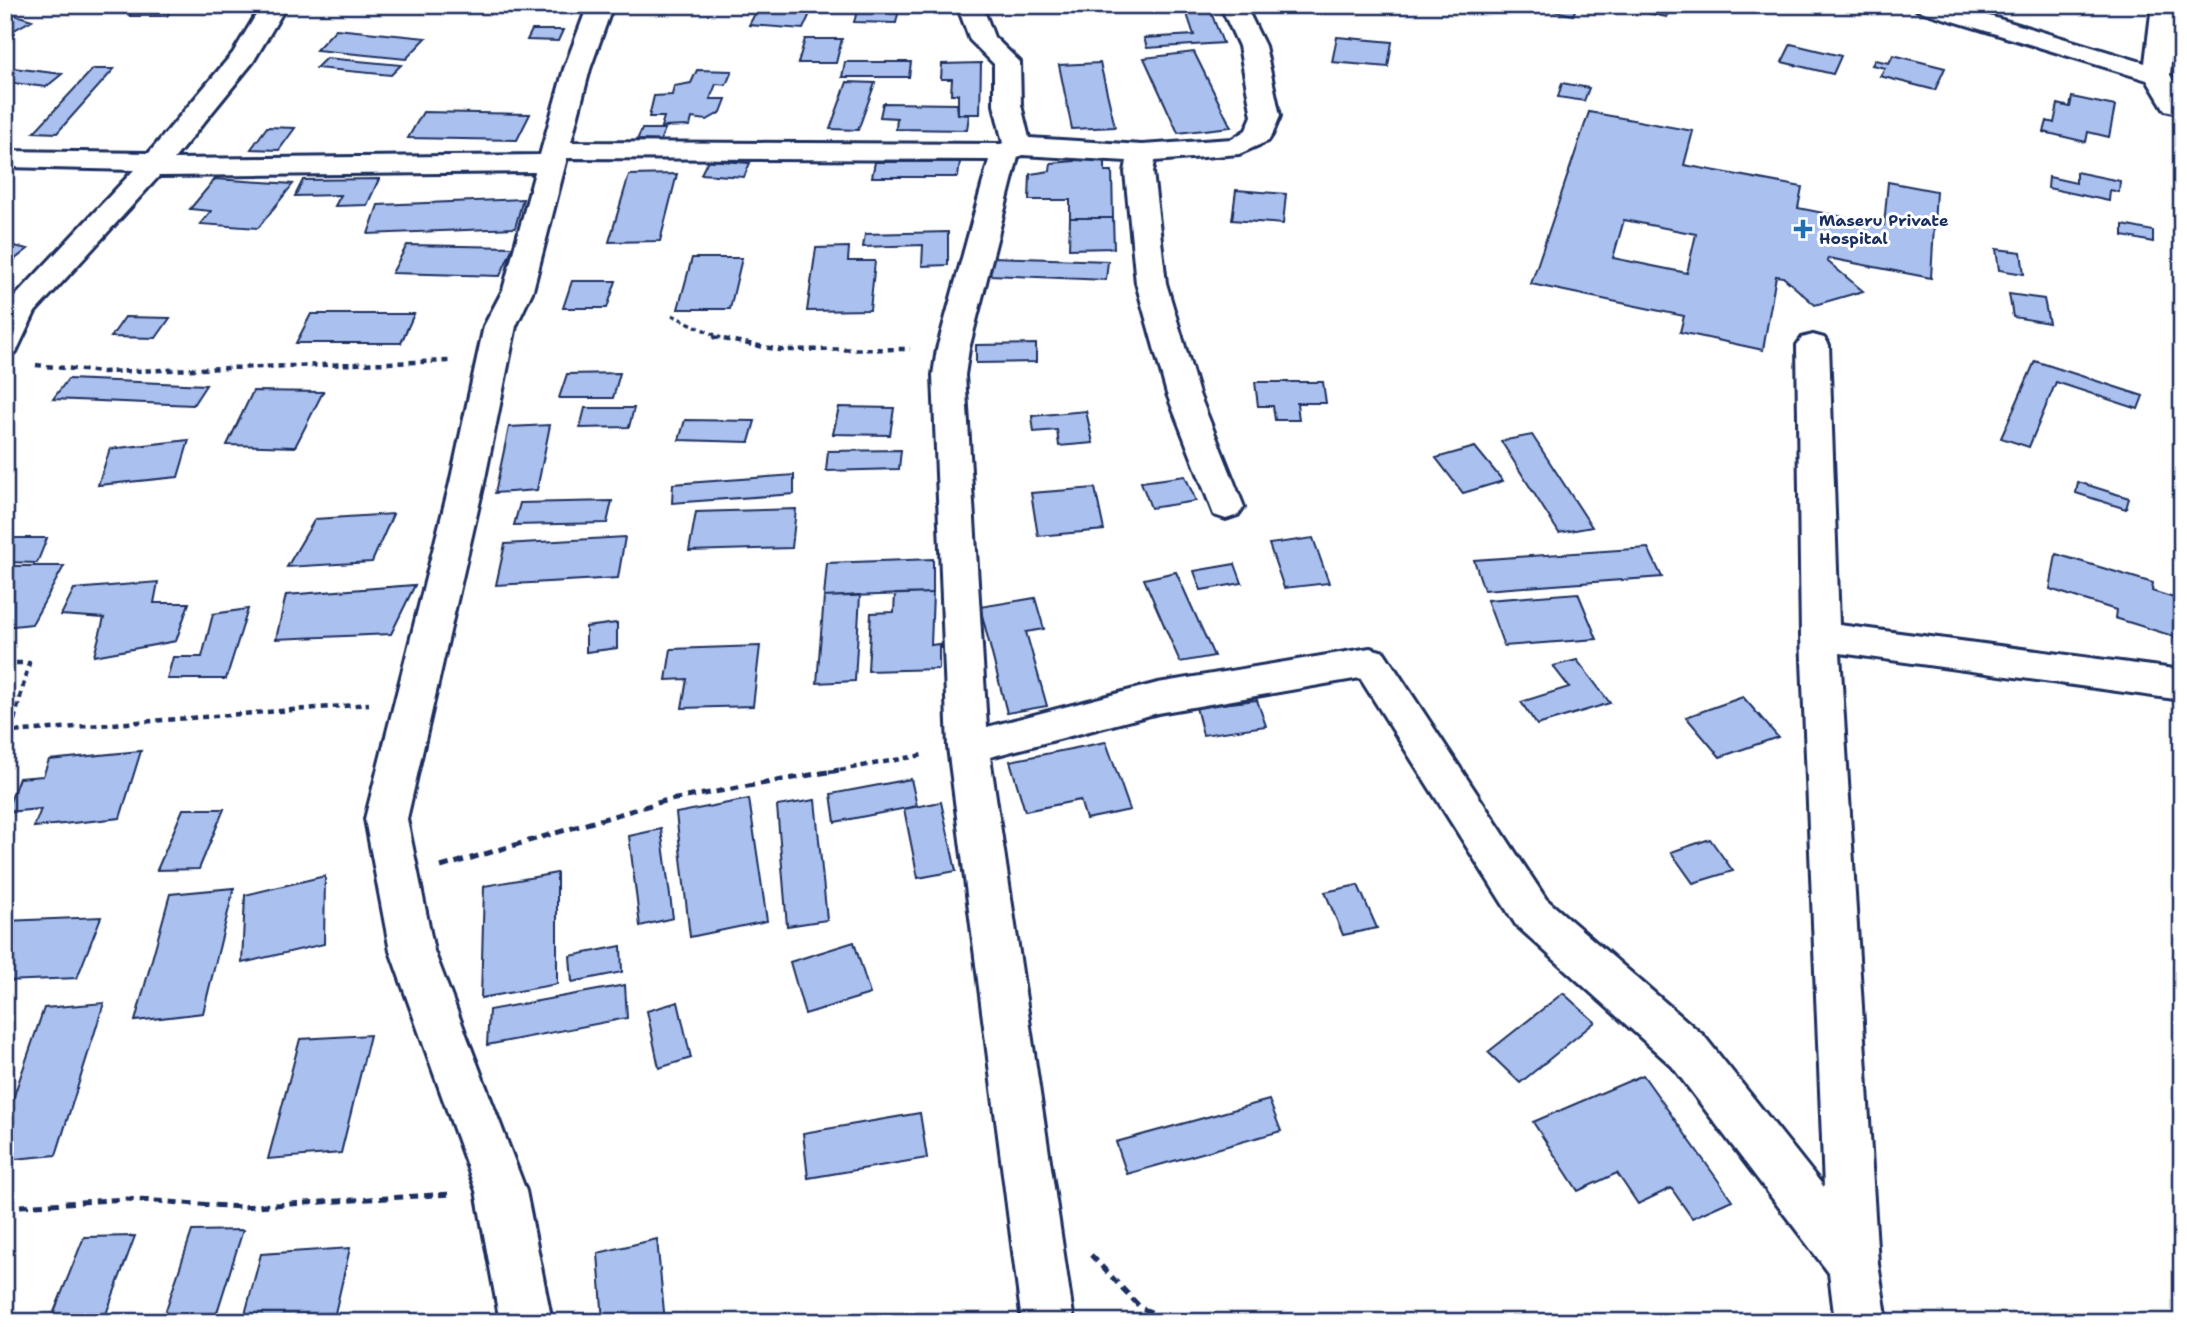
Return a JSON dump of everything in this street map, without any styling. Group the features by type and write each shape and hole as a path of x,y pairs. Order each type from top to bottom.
{"street":[{"path":"526,1322 501,1191 412,951 386,819 467,483 500,326 518,290 577,69 601,5"},
{"path":"969,5 983,40 1007,62 1005,89 1012,149 953,349 949,375 968,747 1048,1322"},
{"path":"5,159 154,165 1012,149 1142,153 1210,150 1239,146 1258,135 1266,116 1252,46 1232,5"},
{"path":"1926,5 2157,75"},
{"path":"2164,5 2157,75 2175,104 2182,106"},
{"path":"5,345 13,308 154,165 244,57 270,6"},
{"path":"1142,153 1139,172 1151,283 1183,394 1226,507"},
{"path":"1813,345 1821,636 1853,1264 1861,1322"},
{"path":"1821,636 2182,685"},
{"path":"968,747 1158,698 1370,663 1531,912 1688,1051 1853,1264"}],"path":[{"path":"672,315 714,337 780,350 953,349"},
{"path":"33,365 102,372 493,359"},
{"path":"5,663 29,663 11,732 415,701"},
{"path":"398,878 664,801 968,747"},
{"path":"5,1207 125,1199 241,1207 501,1191"},
{"path":"1085,1250 1141,1308 1177,1322"}],"building":[{"path":"579,5 576,10 529,7"},
{"path":"785,5 814,5 803,29 749,25 758,8 782,10"},
{"path":"859,5 900,5 896,23 854,22"},
{"path":"1184,5 1208,5 1223,43 1147,48 1144,38 1194,35"},
{"path":"1557,5 1577,6 1573,15 1554,11"},
{"path":"1624,5 1672,5 1667,17 1623,8"},
{"path":"135,7 173,8 167,16 129,16"},
{"path":"9,13 32,20 5,35 5,15"},
{"path":"336,29 426,38 406,59 316,50"},
{"path":"532,30 563,30 558,41 527,40"},
{"path":"1337,37 1392,42 1388,67 1332,62"},
{"path":"805,39 842,39 836,63 798,63"},
{"path":"1791,44 1841,56 1833,74 1782,62"},
{"path":"1194,52 1231,127 1178,133 1144,58"},
{"path":"1893,55 1945,68 1935,90 1880,76 1885,68 1872,65 1875,60 1889,63"},
{"path":"326,58 401,65 391,75 316,68"},
{"path":"845,62 911,62 909,77 842,77"},
{"path":"981,63 980,114 958,114 958,94 951,94 952,79 941,79 942,64"},
{"path":"1100,63 1115,127 1072,129 1059,65"},
{"path":"5,67 62,74 46,87 5,82"},
{"path":"93,69 114,69 57,133 34,132"},
{"path":"697,70 732,71 726,85 716,84 710,99 726,99 721,112 707,120 692,118 690,126 661,127 664,117 649,117 654,96 672,95 674,86 691,83"},
{"path":"847,82 875,83 858,130 830,129"},
{"path":"1562,83 1589,88 1584,101 1558,97"},
{"path":"2072,97 2115,106 2109,137 2088,132 2086,142 2044,132 2047,121 2054,123 2058,104 2070,107"},
{"path":"883,103 957,104 958,114 969,115 967,130 896,129 897,118 880,117"},
{"path":"423,112 530,114 517,140 408,138"},
{"name":"Maseru Private Hospital","path":"1589,112 1693,131 1684,165 1802,187 1798,208 1884,225 1888,182 1936,191 1931,278 1828,258 1827,261 1863,291 1815,305 1783,277 1776,276 1763,350 1680,332 1684,316 1531,284","holes":["1624,220 1696,234 1687,273 1613,258"]},
{"path":"267,127 295,128 279,150 251,149"},
{"path":"642,129 665,129 660,141 637,140"},
{"path":"1105,158 1105,171 1112,171 1113,218 1070,218 1070,200 1029,200 1030,174 1050,171 1051,163"},
{"path":"708,160 750,163 744,177 701,174"},
{"path":"875,162 960,162 958,177 872,177"},
{"path":"2076,172 2120,181 2119,192 2110,190 2109,201 2048,188 2049,177 2076,183"},
{"path":"677,174 660,241 609,242 629,175"},
{"path":"215,179 293,184 258,228 200,224 211,211 190,209"},
{"path":"379,179 367,205 335,206 341,195 295,196 303,180"},
{"path":"1236,190 1286,194 1283,224 1232,220"},
{"path":"523,199 515,228 368,234 378,205"},
{"path":"1070,218 1113,218 1114,248 1069,249"},
{"path":"2123,225 2153,231 2153,242 2123,236"},
{"path":"948,232 948,265 922,266 923,245 863,247 865,234"},
{"path":"5,244 28,249 5,267"},
{"path":"407,245 513,247 500,276 392,273"},
{"path":"849,247 848,261 875,261 870,310 807,311 816,248"},
{"path":"1996,249 2021,252 2024,274 1999,270"},
{"path":"993,257 1108,261 1106,280 990,275"},
{"path":"692,258 742,258 730,309 678,309"},
{"path":"572,281 616,281 607,308 563,308"},
{"path":"2009,294 2044,299 2049,323 2013,317"},
{"path":"311,314 414,314 401,343 296,343"},
{"path":"125,317 170,318 156,338 111,337"},
{"path":"1036,344 1036,362 976,363 976,345"},
{"path":"2035,361 2143,396 2138,409 2056,382 2029,447 2001,438"},
{"path":"620,373 613,398 559,398 567,374"},
{"path":"68,379 206,385 193,405 53,399"},
{"path":"1255,382 1323,382 1326,403 1297,403 1299,420 1275,420 1273,406 1258,406"},
{"path":"253,391 323,392 295,447 227,445"},
{"path":"839,407 894,408 890,435 833,434"},
{"path":"585,408 634,408 629,427 580,428"},
{"path":"1086,411 1093,443 1059,446 1057,430 1034,432 1032,416"},
{"path":"685,420 755,421 749,442 679,440"},
{"path":"550,425 537,490 495,493 509,427"},
{"path":"1532,435 1592,527 1559,533 1501,441"},
{"path":"189,440 178,477 98,485 110,449"},
{"path":"1475,447 1503,481 1463,493 1436,458"},
{"path":"901,450 899,469 826,471 828,451"},
{"path":"794,475 794,494 672,503 673,484"},
{"path":"1185,476 1196,501 1151,508 1141,482"},
{"path":"2078,482 2129,498 2126,509 2076,493"},
{"path":"1095,488 1104,530 1038,536 1031,493"},
{"path":"612,501 607,523 514,525 520,503"},
{"path":"796,509 792,548 689,551 696,512"},
{"path":"393,514 372,562 287,567 315,519"},
{"path":"625,537 618,578 496,585 505,544"},
{"path":"9,538 47,538 37,563 5,562 5,545"},
{"path":"1313,538 1329,583 1284,588 1269,544"},
{"path":"1648,548 1662,577 1484,590 1474,560"},
{"path":"2056,554 2153,583 2152,591 2180,600 2176,637 2115,618 2116,610 2050,589"},
{"path":"933,559 933,593 824,597 827,563"},
{"path":"1235,564 1242,583 1201,590 1194,571"},
{"path":"5,566 64,566 32,624 5,627"},
{"path":"1176,572 1214,656 1180,662 1144,579"},
{"path":"158,582 154,603 189,603 176,641 94,656 104,618 61,615 74,589"},
{"path":"415,585 391,634 276,639 286,595"},
{"path":"933,593 931,645 939,644 939,669 868,671 871,613 894,612 895,594"},
{"path":"1578,593 1597,639 1504,646 1487,600"},
{"path":"860,595 855,681 817,683 824,597"},
{"path":"1035,598 1044,629 1026,632 1047,706 1007,713 980,607"},
{"path":"248,609 226,679 167,679 173,657 202,657 213,614"},
{"path":"617,623 617,648 586,652 586,627"},
{"path":"760,646 753,706 682,708 687,679 666,680 671,649"},
{"path":"1577,660 1610,703 1537,725 1521,702 1569,687 1553,666"},
{"path":"1743,697 1778,737 1720,757 1686,717"},
{"path":"1257,700 1266,726 1203,735 1196,707"},
{"path":"1106,742 1130,810 1086,819 1080,800 1025,811 1010,761"},
{"path":"141,751 120,818 34,827 41,809 6,812 19,778 43,776 49,760"},
{"path":"911,779 917,806 835,822 831,794"},
{"path":"749,799 767,921 690,937 676,813"},
{"path":"815,800 827,920 787,926 777,806"},
{"path":"941,802 956,871 918,878 904,809"},
{"path":"183,809 224,809 199,869 157,870"},
{"path":"661,829 673,918 640,926 629,836"},
{"path":"1710,839 1733,871 1693,883 1671,852"},
{"path":"557,873 557,984 481,998 484,886"},
{"path":"325,876 324,944 242,963 245,895"},
{"path":"1358,885 1377,928 1343,935 1325,892"},
{"path":"234,888 203,1013 135,1021 170,894"},
{"path":"101,917 77,978 5,981 5,921"},
{"path":"854,942 870,994 805,1014 790,962"},
{"path":"621,946 622,972 572,982 570,956"},
{"path":"625,985 627,1018 487,1045 489,1010"},
{"path":"1563,993 1595,1022 1520,1083 1488,1052"},
{"path":"678,1002 691,1058 659,1068 647,1011"},
{"path":"104,1003 56,1155 5,1160 5,1122 44,1008"},
{"path":"370,1035 341,1153 268,1159 300,1039"},
{"path":"1643,1075 1732,1200 1692,1218 1671,1188 1638,1204 1617,1173 1578,1191 1533,1122"},
{"path":"1269,1100 1281,1131 1127,1174 1116,1142"},
{"path":"920,1113 927,1158 808,1178 803,1133"},
{"path":"243,1230 214,1322 162,1322 192,1231"},
{"path":"135,1236 103,1322 50,1322 84,1237"},
{"path":"657,1239 665,1322 603,1322 598,1253"},
{"path":"350,1248 333,1322 243,1322 261,1254"}],"place":[{"name":"Maseru Private Hospital","path":"1803,229"}]}
